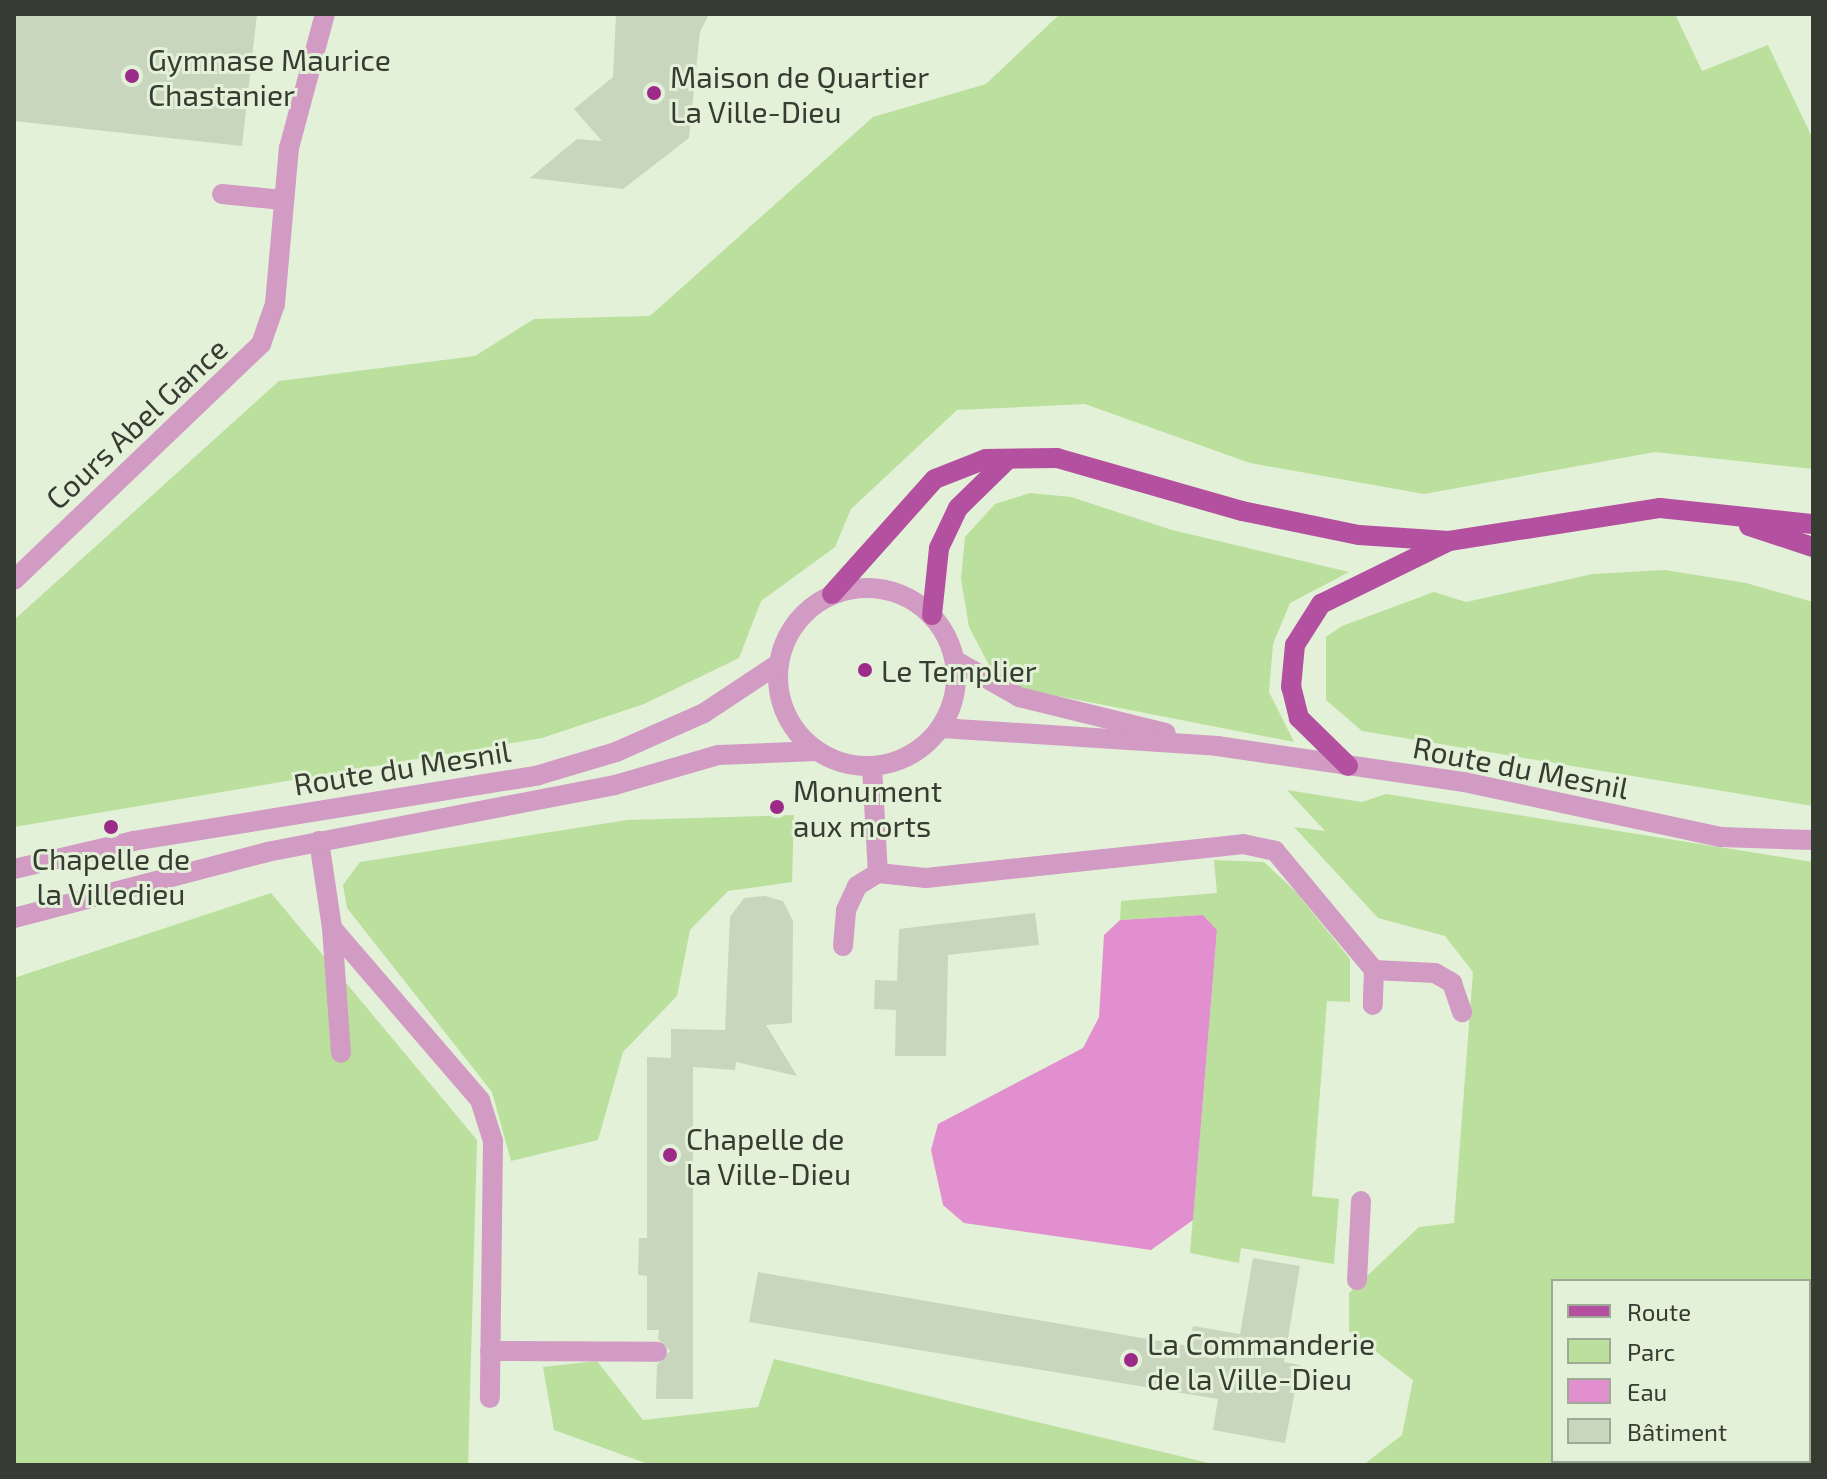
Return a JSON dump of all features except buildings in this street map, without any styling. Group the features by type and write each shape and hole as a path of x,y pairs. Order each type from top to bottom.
{"main road":[{"path":"832,594 935,479 986,459 1057,458 1311,528 1449,541 1660,508 1813,524"},
{"path":"932,615 939,548 958,508 1008,459"},
{"path":"1711,513 1813,547"},
{"path":"1348,766 1299,718 1291,687 1295,645 1321,604 1449,541"}],"street":[{"name":"Cours Abel Gance","path":"14,580 261,344 275,304 289,148 325,14"},
{"path":"222,194 283,200"},
{"path":"858,587 885,589 911,598 932,615 948,636 956,661 952,708 941,728 910,755 872,767 843,763 817,751 785,712 778,664 798,620 832,594 858,587"},
{"name":"Route du Mesnil","path":"956,661 1019,697 1217,746"},
{"name":"Route du Mesnil","path":"14,869 133,841 539,775 616,752 704,713 778,664"},
{"name":"Route du Mesnil","path":"941,728 1217,746 1464,782 1721,837 1813,840"},
{"name":"Route du Mesnil","path":"14,918 319,841 615,785 718,755 817,751"},
{"path":"872,767 878,873"},
{"path":"14,858 133,841"},
{"name":"Route du Mesnil","path":"319,841 332,928 341,1053"},
{"path":"843,946 846,910 857,886 878,873 926,878 1243,844 1275,851 1374,970 1373,1005"},
{"path":"332,928 480,1100 493,1141 490,1398"},
{"path":"1374,970 1435,973 1452,983 1462,1012"},
{"path":"1357,1280 1361,1201"},
{"path":"490,1351 657,1352"}],"green space":[{"path":"1060,14 1675,14 1702,71 1768,45 1813,139 1813,469 1655,452 1424,494 1250,463 1085,404 957,410 851,509 835,547 761,601 739,658 644,704 542,738 14,827 14,620 279,381 475,356 534,319 650,316 873,117 986,84"},
{"path":"1030,493 1071,497 1172,530 1349,572 1290,603 1273,644 1269,692 1294,742 1017,688 990,667 969,627 961,579 965,537 995,504"},
{"path":"1665,570 1746,583 1813,602 1813,806 1362,731 1326,700 1326,637 1342,626 1434,592 1466,602 1593,574"},
{"path":"1287,790 1362,802 1386,794 1813,862 1813,1465 1363,1465 1402,1435 1413,1380 1349,1331 1349,1293 1419,1227 1454,1223 1473,972 1445,936 1378,918 1294,827 1325,831"},
{"path":"794,815 792,882 728,891 690,930 677,996 623,1052 598,1140 511,1161 492,1092 347,908 343,885 360,862 627,820"},
{"path":"1214,860 1264,862 1296,892 1350,959 1350,1002 1327,1001 1312,1196 1339,1199 1334,1264 1241,1248 1239,1263 1190,1253 1217,930 1203,915 1120,920 1121,901 1217,893"},
{"path":"271,893 477,1140 468,1465 14,1465 14,978"},
{"path":"774,1359 1217,1465 651,1465 554,1430 543,1367 597,1361 643,1420 758,1407"}],"water":[{"path":"1203,915 1217,930 1193,1220 1151,1250 964,1223 943,1205 931,1150 938,1124 1083,1048 1099,1017 1104,935 1120,920"}],"place":[{"name":"Gymnase Maurice Chastanier","path":"132,76"},
{"name":"Maison de Quartier La Ville-Dieu","path":"654,93"},
{"name":"Le Templier","path":"865,670"},
{"name":"Monument aux morts","path":"777,807"},
{"name":"Chapelle de la Villedieu","path":"111,827"},
{"name":"Chapelle de la Ville-Dieu","path":"670,1155"},
{"name":"La Commanderie de la Ville-Dieu","path":"1131,1360"}]}
